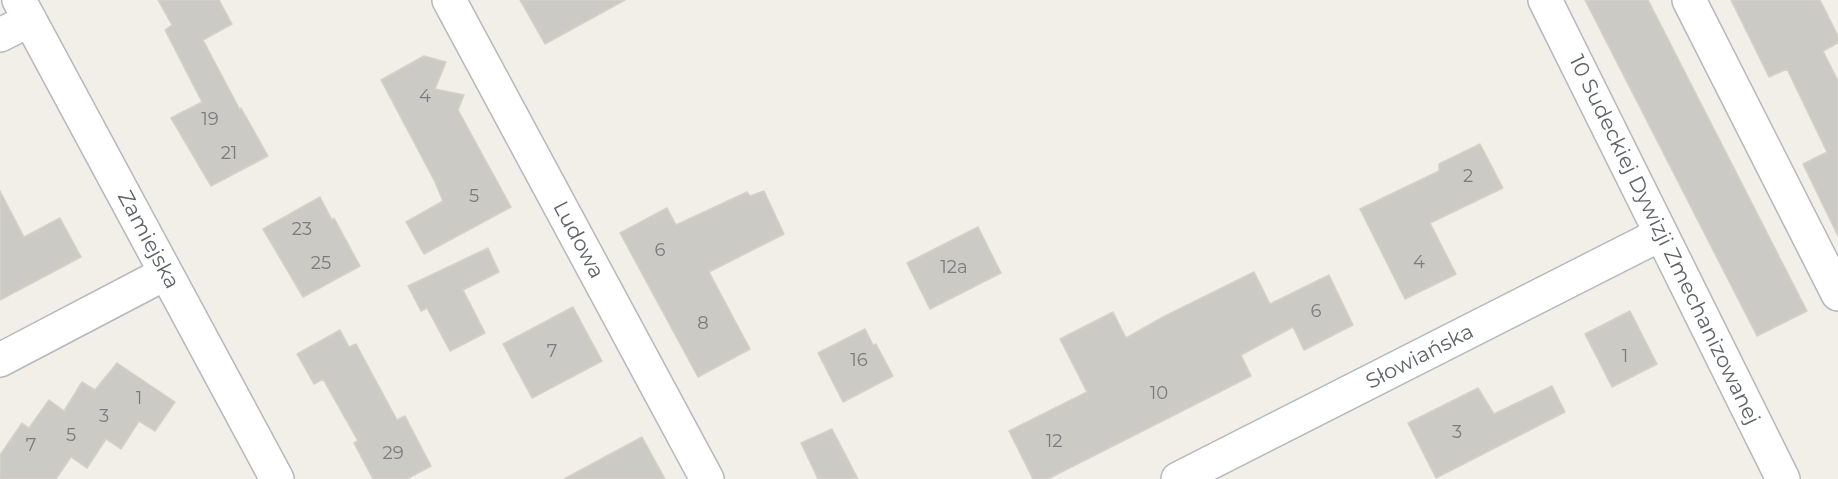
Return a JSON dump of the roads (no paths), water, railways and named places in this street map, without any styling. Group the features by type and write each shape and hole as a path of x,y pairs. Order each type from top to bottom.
{"street":[{"name":"Ludowa","path":"449,0 706,479"},
{"name":"10 Sudeckiej Dywizji Zmechanizowanej","path":"1545,0 1783,479"},
{"path":"1689,0 1838,294"},
{"path":"0,35 25,10"},
{"name":"Zamiejska","path":"25,10 277,479"},
{"name":"Słowiańska","path":"1178,479 1661,234"},
{"path":"0,360 166,273"}]}
